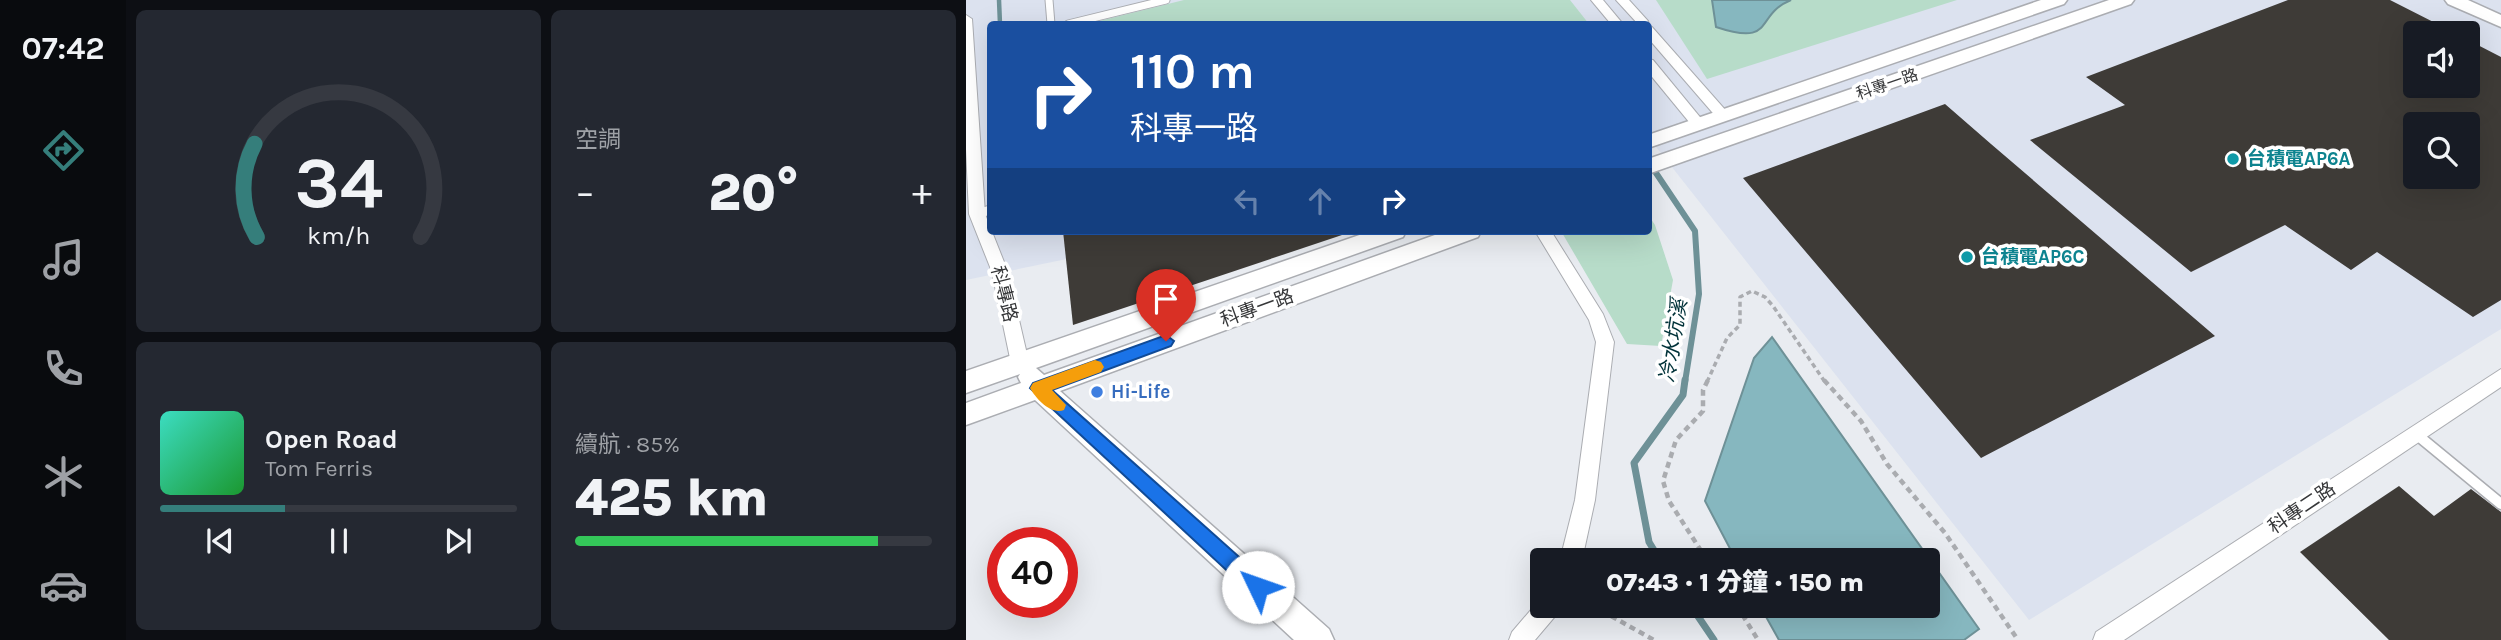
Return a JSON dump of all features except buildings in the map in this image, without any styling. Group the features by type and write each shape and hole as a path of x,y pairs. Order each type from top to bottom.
{"street":[{"path":"1597,0 1614,21"},
{"path":"1622,0 1641,21"},
{"name":"科專一路","path":"1656,140 2058,0"},
{"name":"科專一路","path":"1652,166 2125,0"},
{"path":"2454,0 2501,23"},
{"path":"2483,0 2501,9"},
{"name":"科專路","path":"966,19 984,212"},
{"path":"1652,35 1738,136"},
{"path":"1652,68 1714,145"},
{"name":"科專路","path":"990,235 1020,363"},
{"name":"科專一路","path":"966,382 1384,235"},
{"name":"科專一路","path":"966,414 1459,235"},
{"path":"1545,235 1597,319 1605,342 1585,500 1574,548"},
{"path":"1020,363 1039,388 1318,640"},
{"name":"科專二路","path":"2104,640 2501,377"},
{"path":"1520,640 1539,618"}],"lane":[{"path":"1049,0 1051,21"},
{"path":"1080,21 1166,0"},
{"path":"2416,433 2501,504"}],"path":[{"path":"1699,548 1669,501 1663,481 1676,440 1703,411 1703,390 1727,338 1740,325 1740,298 1752,291 1765,297 1773,306 1826,383 1861,421 1887,464 1945,533 2018,640"},
{"path":"1615,618 1654,640"},
{"path":"1744,618 1758,640"}],"shaded area":[{"path":"966,0 2501,0 2501,329 2029,620 1652,142 1652,21 987,21 987,235 1182,235 966,280"}],"green space":[{"path":"1184,0 1570,0 1587,21 1099,21"},
{"path":"1656,0 1957,0 1707,79"},
{"path":"1652,220 1655,225 1673,280 1661,346 1627,344 1563,235 1652,235"}],"water":[{"path":"1712,0 1791,0 1772,13 1762,27 1748,33 1716,27"},
{"path":"1772,337 1922,548 1730,548 1705,501 1754,358"},
{"path":"1940,574 1979,629 1964,640 1779,640 1767,618 1940,618"}],"waterway":[{"name":"冷水坑溪","path":"999,0 1000,21"},
{"name":"冷水坑溪","path":"1652,167 1655,171"},
{"name":"冷水坑溪","path":"1654,170 1695,231 1699,294 1685,382"},
{"name":"冷水坑溪","path":"1653,548 1649,542 1634,463 1683,395 1685,380"},
{"name":"冷水坑溪","path":"1699,618 1714,640"}],"slow traffic":[{"path":"1058,405 1039,388 1095,367"}],"place":[{"name":"台積電AP6A","path":"2233,159"},
{"name":"台積電AP6C","path":"1967,257"},
{"name":"Hi-Life","path":"1097,392"}],"route":[{"path":"1166,341 1039,388 1258,587"}]}
